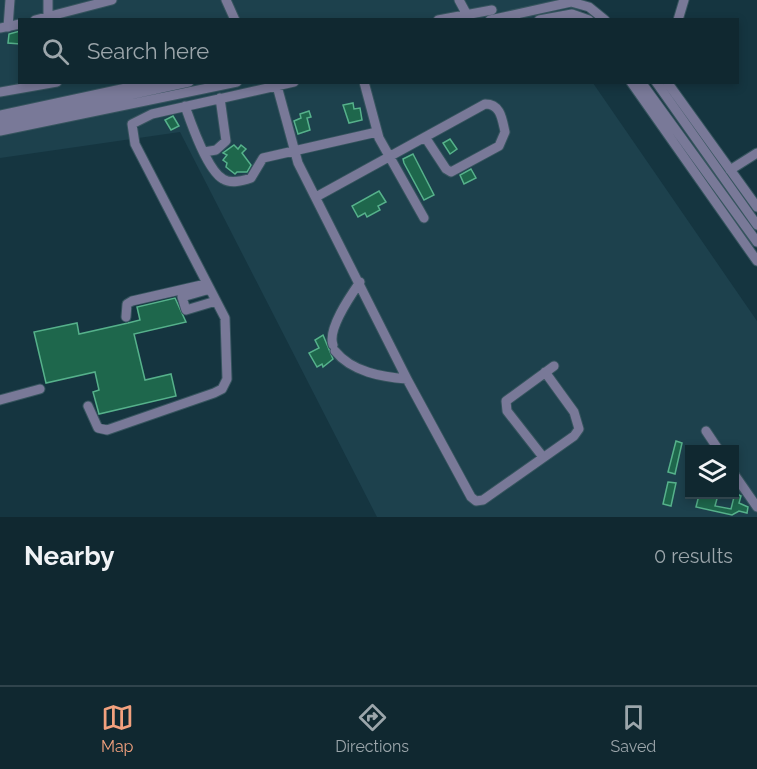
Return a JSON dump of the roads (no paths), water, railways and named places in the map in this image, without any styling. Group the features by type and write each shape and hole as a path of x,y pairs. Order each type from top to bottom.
{"street":[{"path":"4,27 10,0"},
{"path":"48,0 48,18 107,0"},
{"path":"226,0 234,18"},
{"path":"459,0 466,13"},
{"path":"679,18 684,0"},
{"path":"446,18 466,13 491,15 571,2 590,3 603,18"},
{"path":"587,18 590,3"},
{"path":"550,18 573,14 584,18"},
{"path":"0,92 44,84"},
{"path":"0,115 145,84"},
{"path":"0,123 180,84"},
{"path":"0,131 227,84"},
{"path":"88,406 98,428 107,429 222,389 226,379 225,322 135,144 131,128 138,119 286,84"},
{"path":"365,84 377,132 424,218"},
{"path":"632,84 757,261"},
{"path":"642,84 757,242"},
{"path":"657,84 757,225"},
{"path":"668,84 757,207"},
{"path":"277,86 294,152 407,379 471,497 476,501 483,500 574,436 579,429 574,412 545,372"},
{"path":"204,152 216,150 226,141 220,99"},
{"path":"316,197 390,158 425,137 488,103 498,109 505,132 499,146 451,172 446,169 425,137"},
{"path":"185,106 196,138 204,152 219,177 230,182 251,178 263,158 377,132"},
{"path":"730,170 757,153"},
{"path":"360,282 348,299 331,334 334,348 363,370 385,378 407,379"},
{"path":"208,287 182,297 186,310 216,301"},
{"path":"126,317 127,304 132,301 208,287"},
{"path":"543,457 506,406 511,395 554,366"},
{"path":"0,400 40,389"},
{"path":"706,431 715,445"},
{"path":"739,480 757,507"}]}
